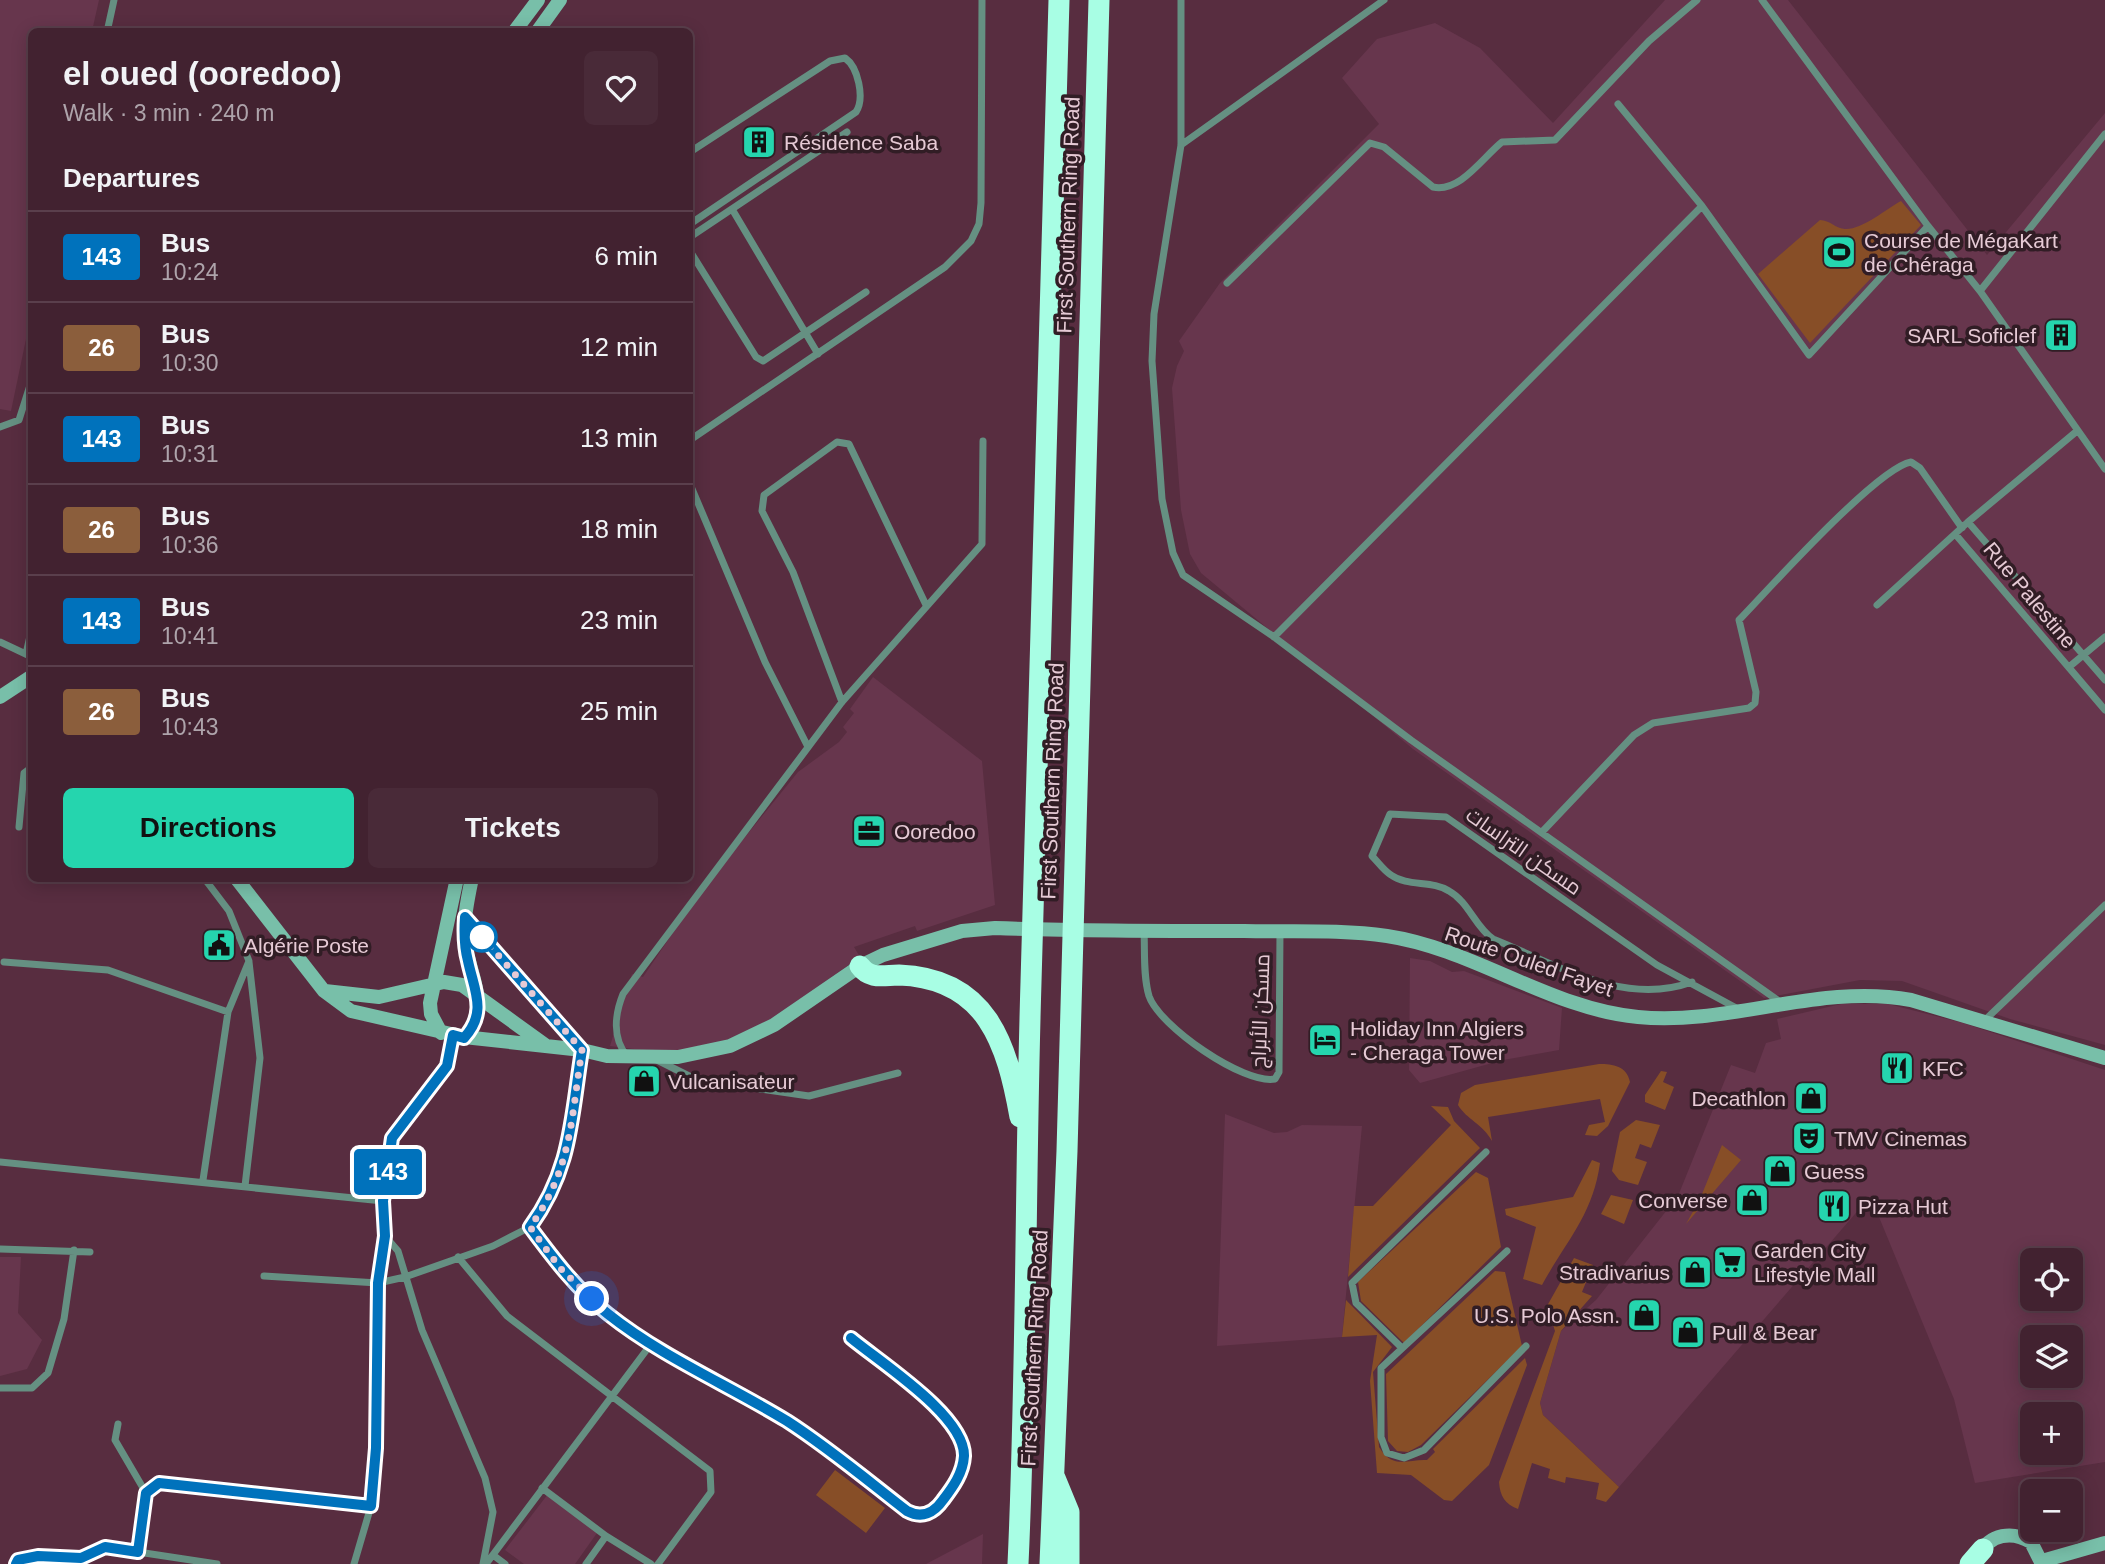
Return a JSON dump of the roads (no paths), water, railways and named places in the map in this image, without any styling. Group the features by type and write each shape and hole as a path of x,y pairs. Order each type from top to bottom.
{"highway":[{"name":"First Southern Ring Road","path":"1018,1563 1028,1300 1028,1164 1059,0"},
{"name":"First Southern Ring Road","path":"1050,1564 1067,1151 1099,0"},
{"path":"860,966 870,975 923,978 946,986 971,1000 989,1019 1008,1058 1028,1164"},
{"path":"1053,1472 1069,1512 1069,1564"}],"main road":[{"path":"517,28 538,0"},
{"path":"540,28 560,0"},
{"path":"0,697 28,679"},
{"name":"Route Ouled Fayet","path":"239,882 324,991 341,1006 361,1015 452,1035 628,1057 653,1059 705,1053 751,1037 860,966 931,939 962,931 995,928 1387,936 1476,962 1587,1008 1630,1017 1670,1020 1744,1012 1852,994 1880,994 1983,1021 2105,1058"},
{"path":"456,882 431,1014 452,1035 479,1014 478,995 466,950 465,917 471,882"},
{"path":"324,991 379,997 435,984 462,985 547,1047"},
{"path":"1977,1559 2000,1536 2022,1536 2031,1542 2042,1563 2105,1543"}],"street":[{"path":"108,28 114,0"},
{"path":"693,437 945,267 971,241 979,224 981,203 982,0"},
{"path":"1181,0 1181,145 1154,314 1152,361 1167,529 1183,575 1273,636 1783,1004"},
{"path":"1181,145 1384,0"},
{"path":"1227,283 1370,143 1384,147 1433,187 1442,189 1457,183 1502,142 1555,140 1649,41 1697,0"},
{"path":"1762,0 1928,226 1980,291 2105,469"},
{"path":"693,150 830,61 845,58 856,70 860,105 856,112 693,222"},
{"path":"1618,104 1702,206 1809,355 1928,226"},
{"path":"693,235 847,132"},
{"path":"1980,291 2105,134"},
{"path":"1273,636 1702,206"},
{"path":"732,209 818,354"},
{"path":"693,256 759,359 771,358 866,292"},
{"path":"0,427 19,420 28,392"},
{"path":"1877,605 1965,525 2077,430"},
{"path":"628,1057 623,1050 616,1020 623,994 842,702 982,544 983,441"},
{"path":"842,702 793,572 762,511 764,495 837,442 849,444 926,605"},
{"name":"Rue Palestine","path":"1542,832 1634,735 1653,723 1749,708 1755,703 1756,692 1740,620 1835,520 1891,471 1911,462 1920,468 1965,525 2105,680"},
{"path":"693,491 765,662 808,747"},
{"name":"Rue Palestine","path":"1955,535 2105,710"},
{"path":"2068,667 2105,638"},
{"path":"0,642 28,655"},
{"path":"19,827 24,773 28,770"},
{"name":"مسكن التراسات","path":"1692,982 1659,991 1609,985 1571,973 1493,939 1482,932 1452,892 1439,885 1406,881 1391,876 1372,856 1390,814 1446,817 1657,965 1692,982 1744,1012"},
{"path":"207,882 229,911 248,961 260,1058 245,1186"},
{"path":"1983,1021 2105,905"},
{"path":"264,1276 378,1283 405,1277 493,1246 530,1227 548,1203 564,1165 582,1050 465,917"},
{"name":"مسكن الأبراج","path":"1144,931 1149,996 1160,1016 1177,1032 1251,1077 1269,1080 1275,1079 1279,1072 1280,932"},
{"path":"203,1180 228,1012 248,961"},
{"path":"4,962 108,970 228,1012"},
{"path":"354,1564 371,1506 376,1448 378,1283 385,1236 383,1201 392,1138 447,1066 452,1035"},
{"path":"653,1059 697,1080 809,1096 898,1073"},
{"path":"1402,1348 1356,1303 1352,1283 1356,1275 1486,1152"},
{"path":"0,1162 203,1180 383,1201"},
{"path":"530,1227 560,1268 607,1314 651,1344 785,1420 830,1450 907,1511 917,1515 928,1513 946,1497 962,1467 964,1456 959,1434 945,1416 851,1338"},
{"path":"385,1236 398,1251 422,1330 485,1478 493,1512 485,1564"},
{"path":"0,1249 90,1252"},
{"path":"0,1388 32,1388 48,1373 64,1319 74,1250"},
{"path":"1507,1251 1385,1363 1380,1376 1384,1447 1391,1456 1404,1458 1424,1450 1526,1346"},
{"path":"458,1257 507,1316 706,1465 712,1478 707,1497 658,1564"},
{"path":"485,1564 651,1344"},
{"path":"118,1424 115,1440 146,1493 138,1552"},
{"path":"146,1493 159,1483 371,1506"},
{"path":"542,1488 606,1536 651,1564"},
{"path":"586,1564 606,1536"},
{"path":"16,1564 18,1560 38,1556 81,1558 105,1547 138,1552 165,1560 216,1564"},
{"path":"493,1555 505,1564"}],"place":[{"name":"Résidence Saba","path":"759,142"},
{"name":"Course de MégaKart de Chéraga","path":"1839,252"},
{"name":"SARL Soficlef","path":"2061,335"},
{"name":"Ooredoo","path":"869,831"},
{"name":"Algérie Poste","path":"219,945"},
{"name":"Holiday Inn Algiers - Cheraga Tower","path":"1325,1040"},
{"name":"KFC","path":"1897,1068"},
{"name":"Vulcanisateur","path":"644,1081"},
{"name":"Decathlon","path":"1811,1098"},
{"name":"TMV Cinemas","path":"1809,1138"},
{"name":"Guess","path":"1780,1171"},
{"name":"Converse","path":"1752,1200"},
{"name":"Pizza Hut","path":"1834,1206"},
{"name":"Garden City Lifestyle Mall","path":"1730,1262"},
{"name":"Stradivarius","path":"1695,1272"},
{"name":"U.S. Polo Assn.","path":"1644,1315"},
{"name":"Pull & Bear","path":"1688,1332"}]}
